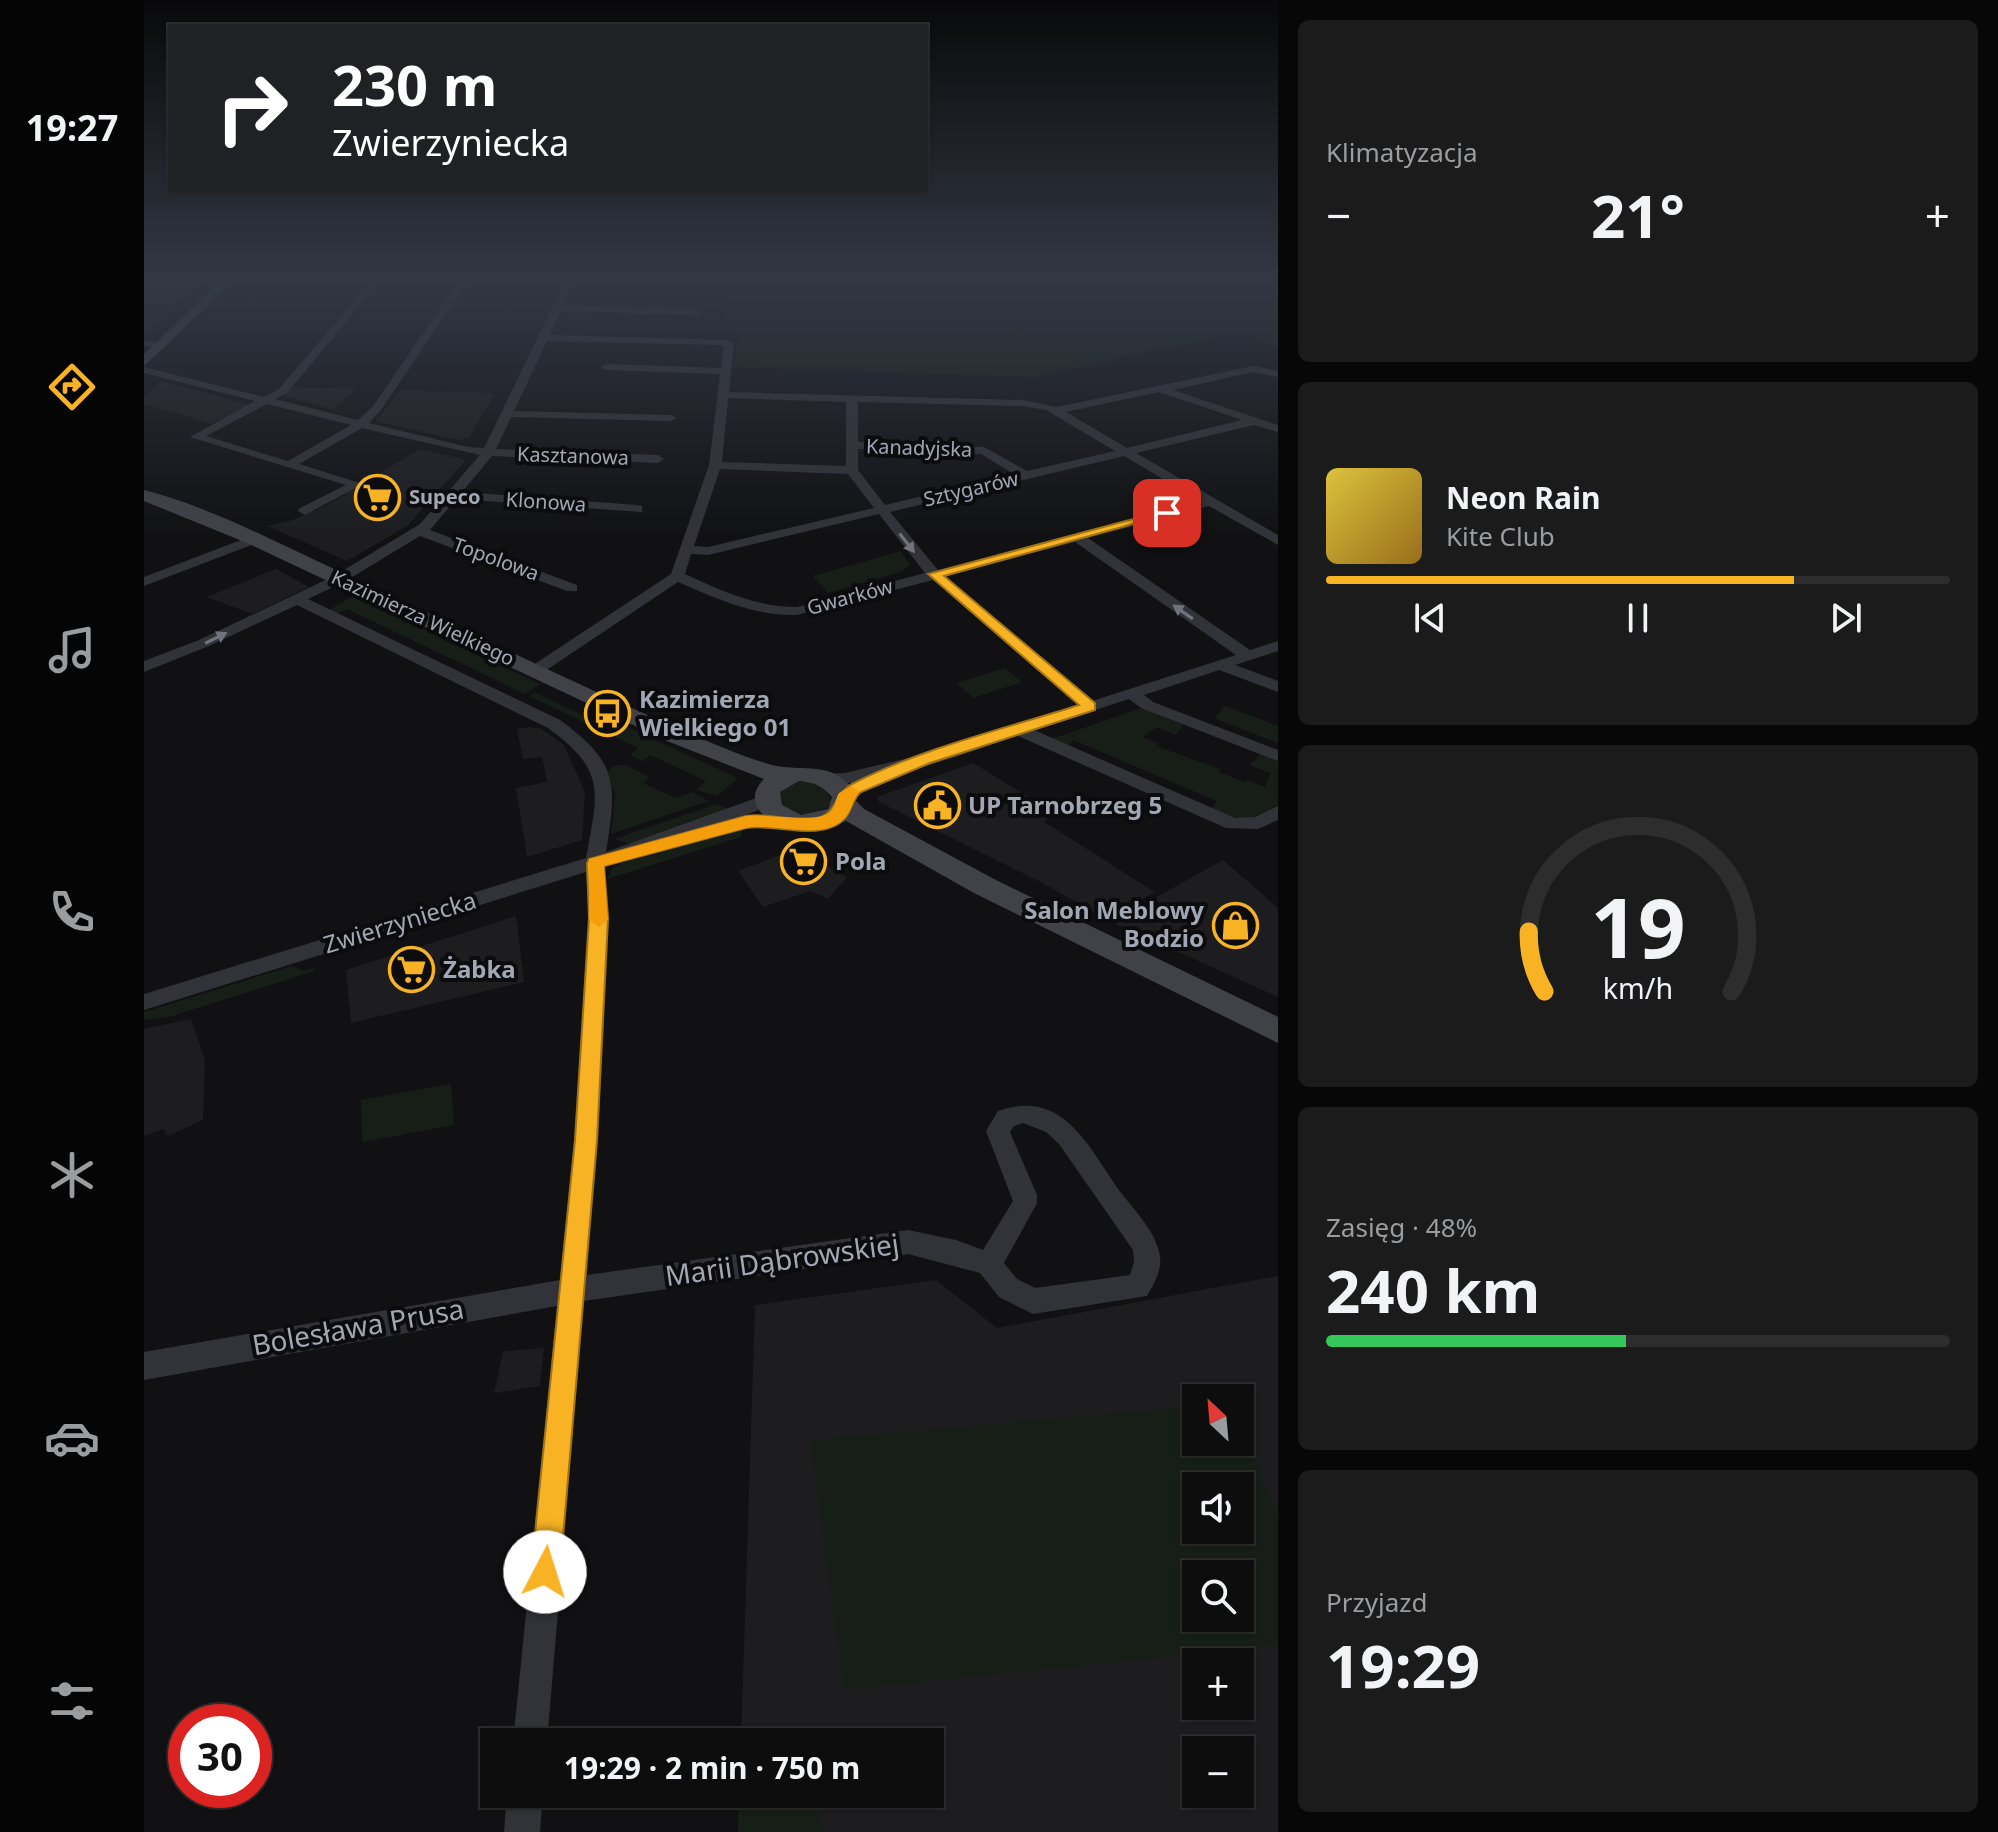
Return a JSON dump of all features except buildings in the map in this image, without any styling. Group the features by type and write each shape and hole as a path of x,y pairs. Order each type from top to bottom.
{"street":[{"path":"305,365 283,391 270,400 196,437 357,484 305,511"},
{"path":"289,465 361,424 384,400 407,365"},
{"path":"144,667 339,579 420,531 488,453 531,365"},
{"path":"536,670 677,576 715,465 727,365"},
{"path":"606,367 726,371"},
{"path":"725,395 1008,403 1059,410 1253,369 1278,374"},
{"name":"Kasztanowa","path":"144,370 488,453 658,459"},
{"path":"1160,389 1278,429"},
{"path":"852,399 852,470 882,510 934,574 1090,707"},
{"path":"1059,410 1278,541"},
{"path":"509,414 671,418"},
{"name":"Sztygarów","path":"688,550 708,551 1254,421"},
{"name":"Kanadyjska","path":"853,445 984,451 1026,476"},
{"path":"715,465 852,470"},
{"name":"Kazimierza Wielkiego","path":"144,492 254,539 675,736"},
{"name":"Klonowa","path":"454,495 637,509"},
{"name":"Gwarków","path":"677,576 738,603 785,612 1210,502"},
{"name":"Topolowa","path":"420,531 572,588"},
{"path":"1077,537 1248,656"},
{"path":"144,582 254,539"},
{"path":"297,599 554,724 584,746 601,777 606,799 595,863 597,949 572,1291 531,1728"},
{"path":"827,778 845,779 925,760 1278,646"},
{"path":"1220,665 1278,687"},
{"path":"1131,693 1147,705 1278,756"},
{"path":"1019,730 1233,824 1258,823 1278,812"},
{"path":"675,736 764,771 785,775 812,773 827,778 838,785 839,808 852,828 984,886 1278,1031"},
{"path":"675,736 771,804 813,825 925,760"},
{"path":"771,804 772,783 785,775"},
{"name":"Zwierzyniecka","path":"144,1002 657,843 739,823 771,804"},
{"name":"Marii Dąbrowskiej","path":"572,1291 908,1242 956,1252 989,1264 1008,1288 1033,1301 1138,1287 1147,1269 1145,1247 1068,1136 1047,1120 1020,1114 1006,1118 998,1131 1025,1195 1025,1203 989,1264"},
{"name":"Bolesława Prusa","path":"144,1366 572,1291"},
{"path":"522,1832 524,1808"}],"shaded area":[{"path":"733,365 1086,365 1032,377"},
{"path":"161,381 250,405 212,424 144,404 144,398"},
{"path":"291,387 356,389 333,409 284,396"},
{"path":"401,390 495,393 469,438 457,440 376,421"},
{"path":"420,449 466,460 407,526 347,561 267,526 293,520 327,505"},
{"path":"901,551 910,565 900,572 828,593 813,576"},
{"path":"276,569 309,587 252,614 207,597"},
{"path":"353,596 540,684 525,694 347,609 338,614 329,610"},
{"path":"1005,668 1022,682 973,698 957,683"},
{"path":"534,692 595,721 603,716 738,778 717,796 696,790 706,781 650,755 642,761 630,755 638,748 529,696"},
{"path":"1225,706 1278,726 1278,743 1214,718"},
{"path":"1142,708 1183,725 1176,735 1157,727 1142,737 1158,743 1156,746 1220,769 1219,772 1244,782 1247,780 1265,787 1270,773 1250,765 1260,754 1278,759 1278,805 1252,817 1231,817 1211,810 1217,801 1073,740 1066,747 1048,740"},
{"path":"540,728 564,745 585,792 582,840 527,857 516,788 547,782 542,757 523,759 517,729"},
{"path":"973,763 1053,812 1044,822 1155,892 1106,919 1041,882 879,802 877,797"},
{"path":"616,765 626,765 649,777 643,783 675,798 693,792 708,801 611,834 615,797 608,771"},
{"path":"797,781 814,782 827,791 831,802 827,808 804,816 781,807 779,791"},
{"path":"717,804 731,810 632,844 614,839"},
{"path":"743,828 741,837 607,879 613,868 622,863"},
{"path":"797,851 847,877 828,899 811,891 763,907 738,871"},
{"path":"1223,860 1278,908 1278,997 1112,922"},
{"path":"516,916 524,982 351,1023 346,970"},
{"path":"292,966 304,971 314,968 315,971 172,1016 144,1020 144,1012"},
{"path":"191,1019 205,1060 203,1120 168,1136 163,1129 144,1136 144,1029"},
{"path":"451,1084 454,1125 362,1142 361,1100"},
{"path":"1278,1276 1278,1832 738,1832 739,1808 944,1808 944,1728 741,1728 755,1305 936,1280 997,1328"},
{"path":"544,1348 540,1386 494,1393 503,1351"},
{"path":"1182,1407 1182,1456 1254,1456 1278,1517 1278,1646 1182,1648 1182,1656 844,1690 810,1440"},
{"path":"740,1808 819,1808 823,1832 740,1832"}],"slow traffic":[{"path":"599,920 594,886 595,863 657,843 746,822 765,819 813,825 828,821 839,814 845,805 845,796 851,792"}],"place":[{"name":"Supeco","path":"378,497"},
{"name":"Kazimierza Wielkiego 01","path":"608,714"},
{"name":"UP Tarnobrzeg 5","path":"937,806"},
{"name":"Pola","path":"804,862"},
{"name":"Salon Meblowy Bodzio","path":"1235,925"},
{"name":"Żabka","path":"412,970"}],"route":[{"path":"545,1572 586,1140 599,918 594,886 595,863 657,843 746,822 765,819 813,825 828,821 839,814 845,805 845,796 856,788 925,760 1090,707 934,574 1167,513"}]}
